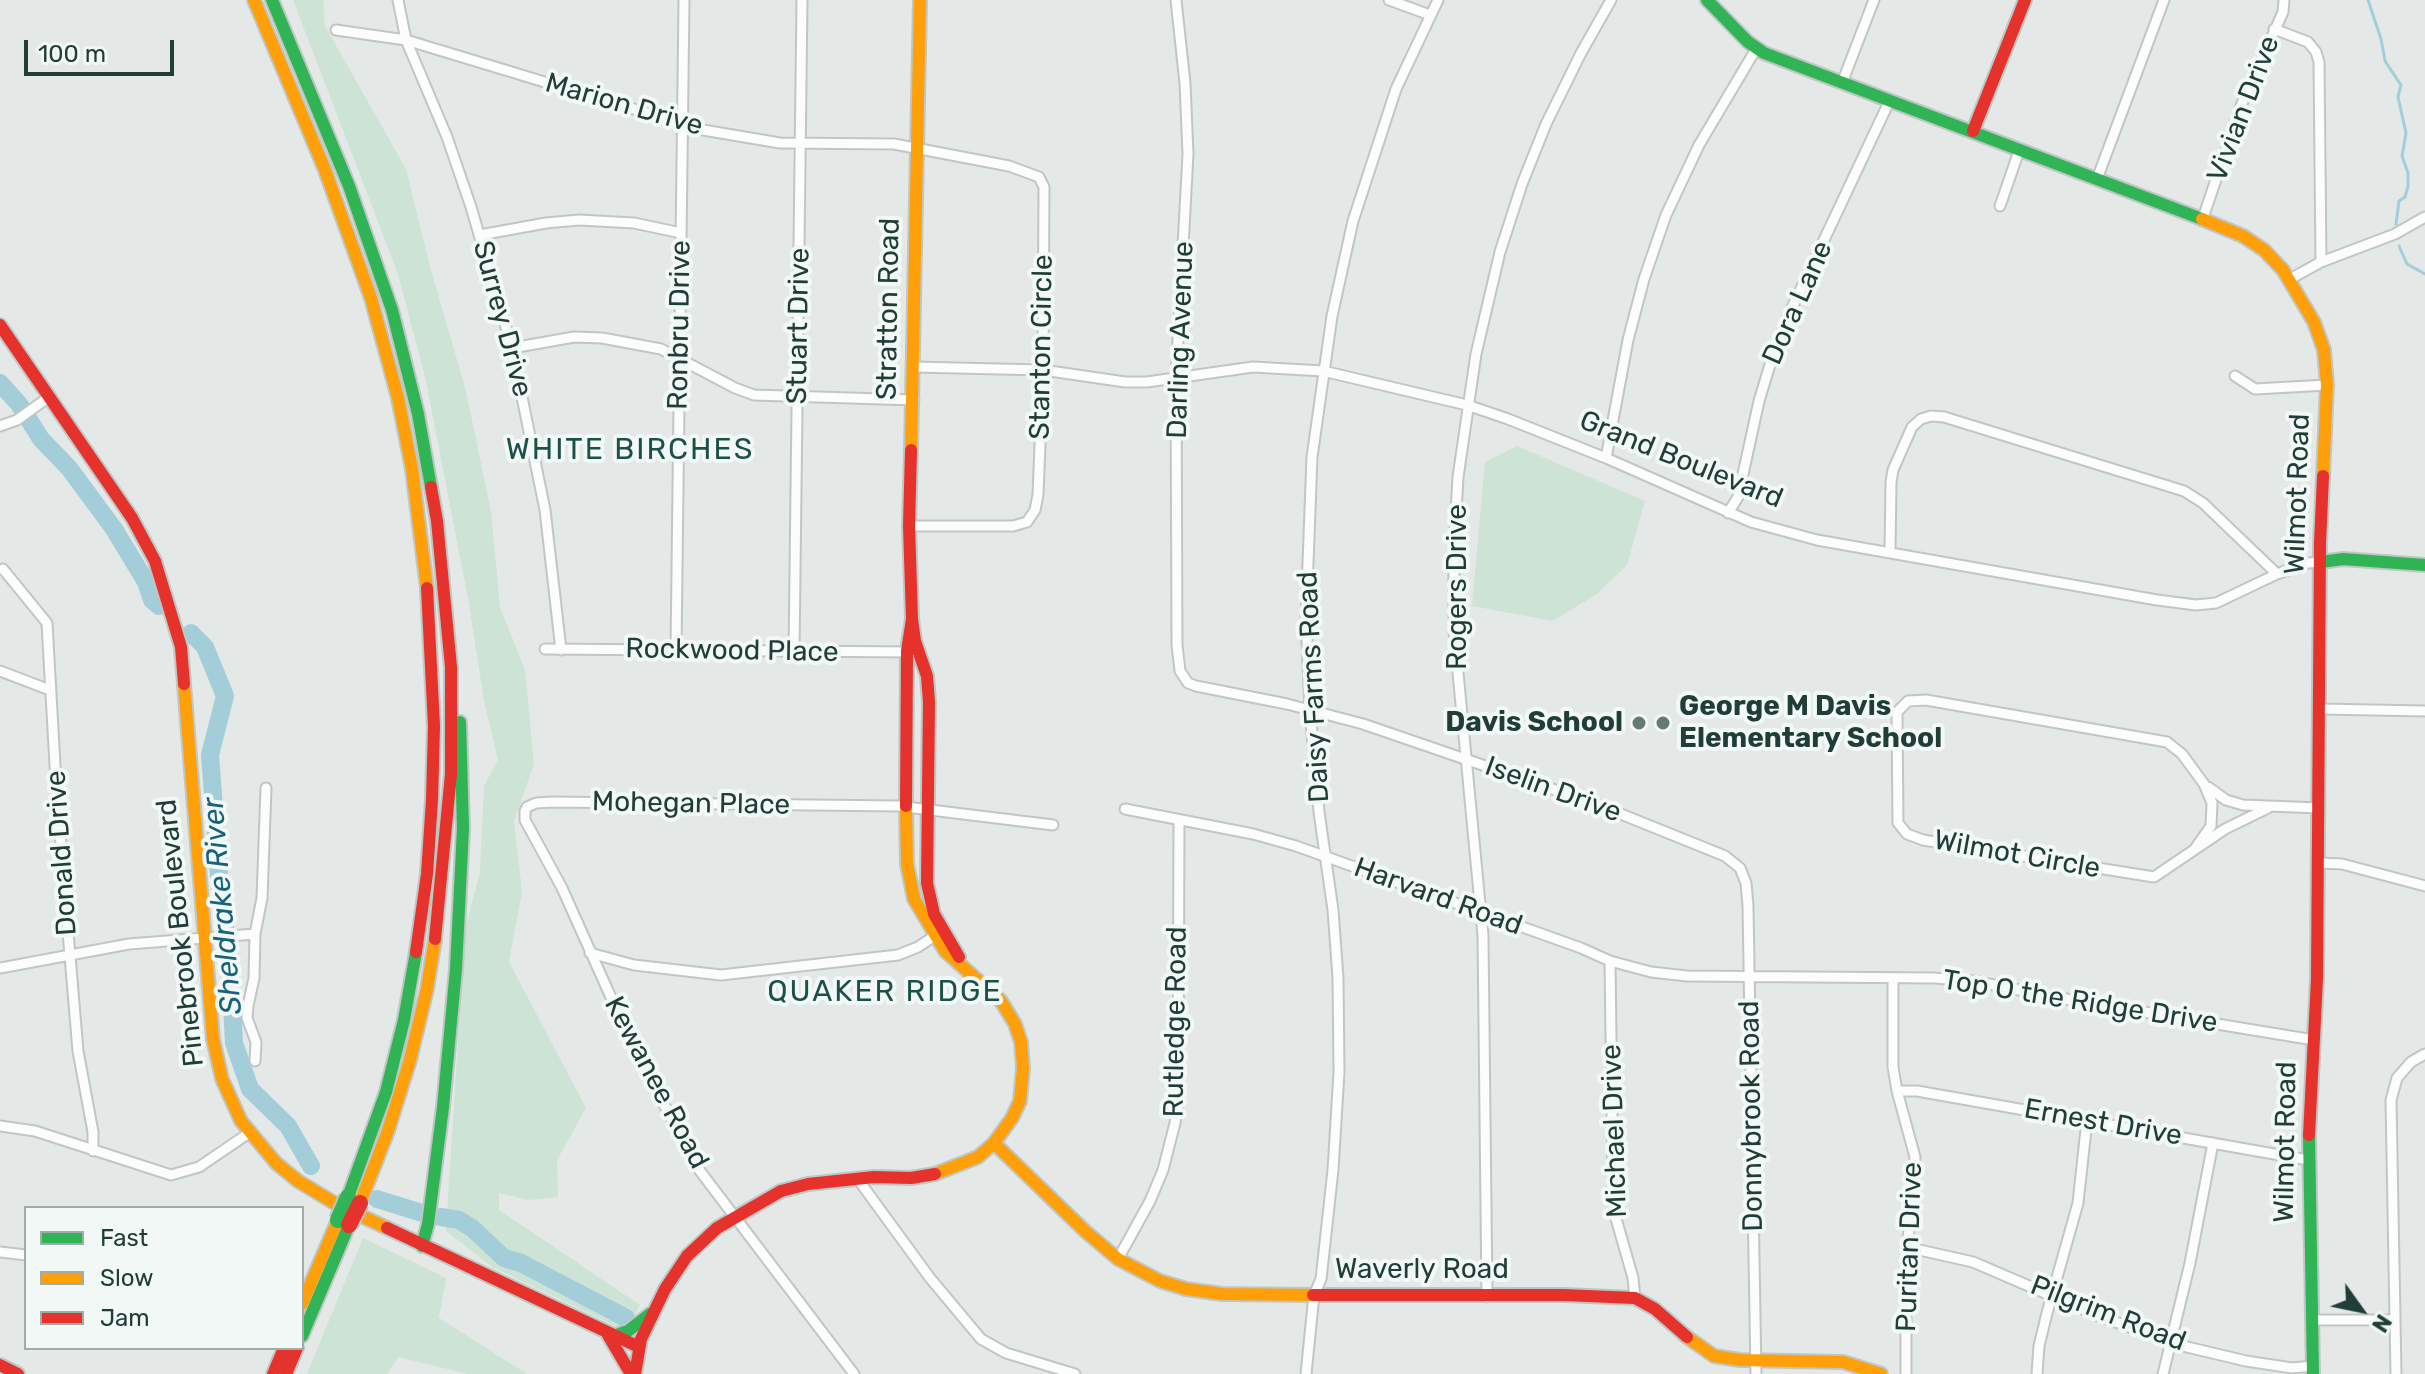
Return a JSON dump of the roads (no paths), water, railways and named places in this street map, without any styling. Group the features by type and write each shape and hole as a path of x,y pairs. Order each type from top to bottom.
{"main road":[{"path":"254,0 344,219 375,312 398,398 412,469 431,629 434,726 427,874 417,948 389,1080 354,1200"},
{"path":"272,0 369,239 401,344 432,486 442,558 451,667 462,734 459,925 443,1107 427,1231 422,1246"},
{"name":"Stratton Road","path":"633,1374 639,1347 653,1312 687,1256 734,1217 781,1191 808,1184 938,1174 978,1157 994,1143 1020,1101 1023,1068 1021,1042 1015,1024 1001,1001 938,934 914,899 907,864 906,807 913,652 909,526 920,0"},
{"name":"Wilmot Road","path":"1707,0 1756,49 1794,66 2203,218 2255,244 2290,279 2319,334 2324,350 2327,385 2321,562 2319,863 2308,1160 2313,1370"},
{"path":"1973,131 2025,0"},
{"name":"Pinebrook Boulevard","path":"0,325 123,503 143,537 162,580 175,622 185,683 213,937 215,1052 228,1094 249,1133 298,1181 336,1204 639,1347"},
{"name":"Grand Boulevard","path":"2321,562 2343,559 2425,565"},
{"name":"Stratton Road","path":"913,652 927,676 927,883 938,934"},
{"path":"304,1331 344,1223 400,1096 420,1024 433,956 449,810 451,667"},
{"name":"Waverly Road","path":"994,1143 1118,1259 1160,1281 1186,1289 1222,1294 1635,1298"},
{"path":"304,1300 344,1223"},
{"path":"1635,1298 1655,1309 1704,1351 1726,1359 1756,1367 1843,1362 1881,1374"},
{"path":"633,1374 610,1334 628,1331 653,1312"},
{"path":"273,1374 283,1350"},
{"path":"286,1374 296,1350"},
{"path":"0,1365 18,1374"}],"street":[{"name":"Surrey Drive","path":"398,0 406,40 447,137 480,235 512,348 545,510 561,650"},
{"name":"Ronbru Drive","path":"676,650 684,0"},
{"name":"Stuart Drive","path":"794,653 802,0"},
{"name":"Darling Avenue","path":"1176,0 1185,83 1188,154 1176,376 1177,645 1184,679"},
{"path":"1389,0 1430,15"},
{"name":"Daisy Farms Road","path":"1306,1374 1314,1295 1321,1279 1333,1170 1339,1072 1338,978 1310,711 1306,616 1312,457 1332,316 1362,188 1396,89 1438,0"},
{"name":"Rogers Drive","path":"1487,1297 1483,935 1454,631 1454,545 1467,405 1488,296 1522,184 1546,124 1611,0"},
{"path":"1842,83 1874,0"},
{"path":"2097,179 2164,0"},
{"name":"Vivian Drive","path":"2203,218 2240,108 2283,12 2284,0"},
{"path":"2274,29 2308,42 2319,62 2321,262"},
{"name":"Marion Drive","path":"336,30 406,40 681,124 780,143 918,147"},
{"path":"1606,458 1628,340 1644,279 1666,215 1699,145 1756,49"},
{"name":"Dora Lane","path":"1728,513 1738,497 1755,414 1790,312 1889,102"},
{"name":"Stanton Circle","path":"909,526 1013,526 1027,522 1035,510 1038,495 1043,370 1043,181 1034,174 1009,166 918,147"},
{"path":"2000,206 2019,151"},
{"path":"2290,279 2321,262 2376,242 2425,217"},
{"path":"480,235 579,220 634,223 681,233"},
{"path":"512,348 574,337 602,338 650,346 745,393 798,398 914,400"},
{"name":"Grand Boulevard","path":"914,367 1043,370 1125,382 1147,382 1253,367 1323,371 1467,405 1606,458 1751,522 1817,540 2196,605 2216,603 2277,574 2308,563 2321,562"},
{"path":"2235,376 2255,389 2327,385"},
{"path":"0,426 17,420 49,397"},
{"path":"1890,552 1891,482 1896,462 1912,427 1921,419 1931,416 1944,417 2184,491 2203,503 2277,574"},
{"name":"Donald Drive","path":"3,569 47,623 78,1051 93,1132 93,1151"},
{"name":"Rockwood Place","path":"545,649 913,652"},
{"path":"0,671 50,690"},
{"name":"Iselin Drive","path":"1184,679 1196,686 1363,724 1609,809 1712,850 1733,862"},
{"name":"Wilmot Circle","path":"2194,850 2207,834 2213,818 2212,803 2204,784 2179,749 2167,742 1926,700 1908,701 1897,712 1897,816 1902,829 1913,837 2148,878 2161,875 2233,824 2268,808"},
{"path":"2320,709 2425,711"},
{"name":"Wilmot Circle","path":"2204,784 2226,800 2268,808 2319,808"},
{"path":"255,1061 256,1042 247,1018 254,978 255,934 262,898 266,788"},
{"name":"Mohegan Place","path":"542,852 525,820 527,807 536,803 906,807"},
{"path":"906,807 1053,825"},
{"name":"Harvard Road","path":"1125,809 1253,834 1326,856 1610,961 1651,972 1750,977"},
{"name":"Rutledge Road","path":"1118,1259 1163,1170 1175,1123 1178,1101 1179,821"},
{"name":"Kewanee Road","path":"542,852 562,888 668,1117 700,1171 854,1374"},
{"name":"Donnybrook Road","path":"1733,862 1740,868 1746,883 1756,1367"},
{"path":"2319,863 2342,864 2425,886"},
{"path":"0,968 129,944 255,934"},
{"path":"590,953 634,965 721,975 898,955 938,934"},
{"name":"Michael Drive","path":"1610,961 1613,1190 1615,1215 1633,1278 1635,1298"},
{"name":"Top O the Ridge Drive","path":"1750,977 1973,981 2314,1040"},
{"name":"Puritan Drive","path":"1893,979 1893,1067 1915,1157 1906,1247 1906,1374"},
{"path":"2396,1374 2391,1100 2397,1078 2404,1068 2425,1054"},
{"name":"Ernest Drive","path":"1897,1091 1917,1091 2308,1160"},
{"path":"2037,1374 2039,1346 2078,1203 2087,1120"},
{"path":"0,1126 35,1131 171,1175 199,1167 249,1133"},
{"path":"2163,1374 2190,1263 2213,1143"},
{"path":"857,1178 930,1278 981,1339 1006,1353 1075,1374"},
{"name":"Pilgrim Road","path":"1906,1247 1973,1262 2101,1317 2170,1342 2246,1361 2313,1370"},
{"path":"0,1252 24,1255"},
{"path":"2311,1320 2394,1320"}],"waterway":[{"path":"2368,0 2385,61 2401,85 2398,97 2406,133 2402,156 2408,173 2408,186 2405,197 2399,201 2396,224"},
{"path":"2399,246 2407,264 2425,274"},
{"name":"Sheldrake River","path":"0,383 114,529 146,582 152,600 159,606"},
{"name":"Sheldrake River","path":"191,633 205,647 225,696 210,755 222,916 229,944 234,1043 250,1089 288,1126 311,1166"},
{"name":"Sheldrake River","path":"377,1199 422,1213"},
{"name":"Sheldrake River","path":"441,1217 459,1220 504,1258 521,1263 626,1318"}],"place":[{"name":"Davis School","path":"1639,723"},
{"name":"George M Davis Elementary School","path":"1663,723"}],"district":[{"name":"WHITE BIRCHES","path":"630,450"},
{"name":"QUAKER RIDGE","path":"885,992"}]}
